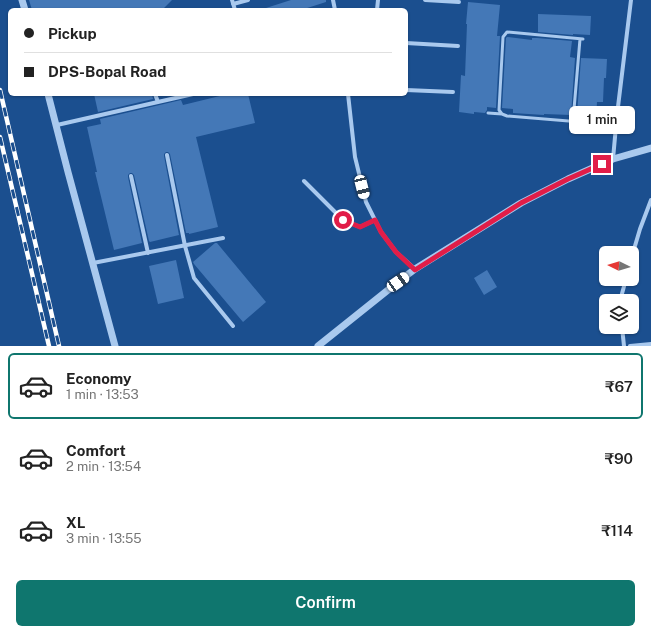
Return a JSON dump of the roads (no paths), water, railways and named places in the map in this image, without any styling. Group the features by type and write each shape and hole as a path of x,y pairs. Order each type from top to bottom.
{"street":[{"path":"233,2 248,0"},
{"path":"425,0 459,2"},
{"path":"613,159 631,0"},
{"path":"408,43 458,46"},
{"path":"408,90 453,92"},
{"path":"49,96 115,346"},
{"path":"156,96 158,102"},
{"path":"56,125 185,96"},
{"path":"348,96 354,157 366,202 381,232 396,252 415,270"},
{"path":"318,346 415,270 521,203 568,179 613,159 651,148"},
{"path":"167,155 184,246 194,278 233,326"},
{"path":"131,176 148,253"},
{"path":"304,180 343,220 360,227 375,220"},
{"path":"635,246 651,200"},
{"path":"93,264 223,238"},
{"path":"623,334 624,346"},
{"path":"630,346 651,344"}],"lane":[{"path":"502,114 499,110 498,104 503,37 507,32 581,39 573,121"},
{"path":"488,114 617,125"}],"railway":[{"path":"0,90 59,346"},
{"path":"0,137 49,346"}]}
